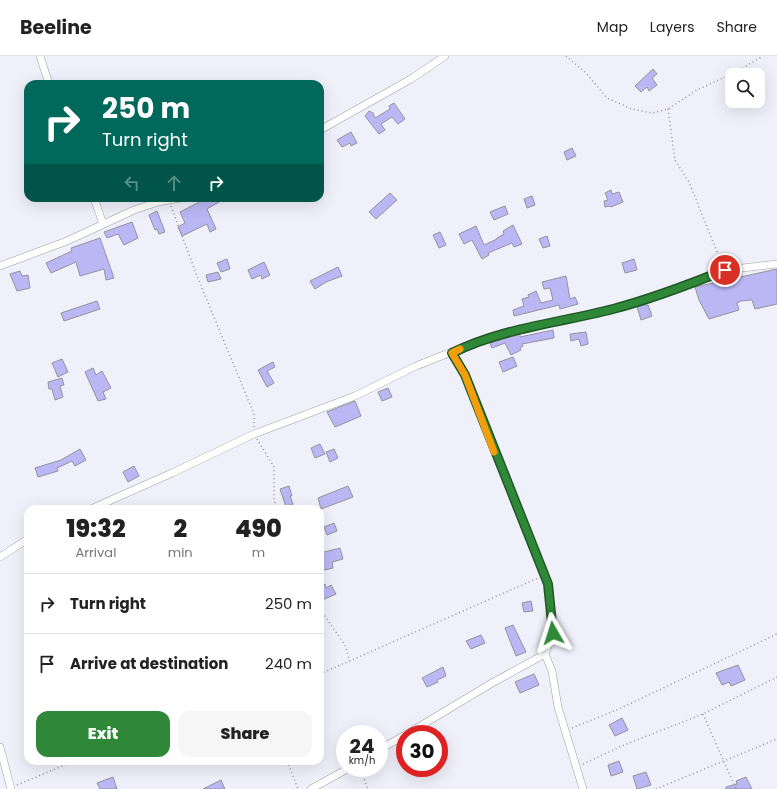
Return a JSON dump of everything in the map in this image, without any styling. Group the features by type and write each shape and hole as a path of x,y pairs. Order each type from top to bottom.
{"street":[{"path":"40,56 48,80"},
{"path":"324,128 411,79 445,56"},
{"path":"95,202 103,224"},
{"path":"0,266 67,241 134,210 158,202"},
{"path":"101,505 254,434 355,396 416,366 503,333 612,309 659,295 725,270 777,264"},
{"path":"421,725 492,683 545,654 553,633 548,584 465,375 452,353"},
{"path":"0,557 24,542"},
{"path":"545,654 552,671 558,707 583,789"},
{"path":"0,747 11,788"},
{"path":"311,789 336,775"}],"path":[{"path":"566,56 585,72 606,98 632,109 652,113 668,109 697,90 736,72 763,56"},
{"path":"668,109 675,160 689,182 725,270"},
{"path":"169,202 197,276 254,414 254,434 274,467 274,500 276,505"},
{"path":"324,672 544,575"},
{"path":"324,614 345,645 350,662"},
{"path":"566,730 619,708 777,634"},
{"path":"577,767 624,745 703,714 777,677"},
{"path":"703,714 725,761 736,789"},
{"path":"656,789 777,739"},
{"path":"11,788 65,765"},
{"path":"288,765 298,789"},
{"path":"363,777 368,789"}],"building":[{"path":"653,69 657,74 652,78 657,85 649,91 647,87 641,92 635,86"},
{"path":"394,103 405,119 398,124 392,117 381,124 385,130 379,134 365,116 369,111 373,113 375,118 390,109 389,106"},
{"path":"351,132 357,143 351,146 350,143 342,147 337,140"},
{"path":"572,148 576,156 567,160 564,152"},
{"path":"611,190 612,194 619,192 623,202 611,207 605,207 604,201 608,200 605,193"},
{"path":"390,193 397,200 376,219 369,212"},
{"path":"532,196 535,205 527,208 524,199"},
{"path":"199,202 219,202 207,209 216,229 210,232 207,224 182,236 178,227 185,223 180,212"},
{"path":"505,206 508,214 494,220 490,212"},
{"path":"157,211 165,232 159,234 157,229 155,230 149,215"},
{"path":"132,222 138,238 124,245 118,234 107,238 104,232"},
{"path":"513,225 522,244 514,247 512,243 488,253 489,255 482,259 472,240 464,244 459,234 476,226 484,245 497,239 504,234 503,231"},
{"path":"440,232 446,245 439,248 433,235"},
{"path":"547,236 550,246 543,248 539,239"},
{"path":"100,238 114,278 106,280 104,269 80,276 76,262 51,273 46,263 72,251 71,248"},
{"path":"227,259 230,269 221,272 217,263"},
{"path":"634,259 637,270 625,273 622,263"},
{"path":"264,262 270,275 262,279 261,275 252,279 248,270"},
{"path":"338,267 342,276 326,282 315,289 310,281"},
{"path":"777,269 777,304 755,309 752,300 741,301 737,303 739,310 709,319 699,300 695,287"},
{"path":"20,271 22,276 28,275 30,288 17,291 10,274"},
{"path":"218,272 221,279 208,282 206,275"},
{"path":"566,276 570,299 575,297 578,304 560,309 559,305 514,316 513,310 524,306 522,299 529,297 528,295 536,291 541,303 553,300 550,288 544,289 542,282"},
{"path":"97,301 100,309 64,321 61,313"},
{"path":"648,305 652,316 641,320 637,307"},
{"path":"553,330 554,338 522,344 523,346 520,348 521,350 511,355 505,343 492,348 490,343 520,334 520,337"},
{"path":"586,332 588,344 581,346 579,339 571,341 570,334"},
{"path":"513,357 517,366 503,372 499,362"},
{"path":"62,359 68,372 58,377 52,363"},
{"path":"273,362 275,367 267,371 274,383 267,387 258,370"},
{"path":"93,368 96,375 102,371 111,388 103,392 106,399 98,401 85,372"},
{"path":"62,378 64,385 60,386 63,397 55,400 52,389 49,389 48,382"},
{"path":"388,388 392,397 382,401 378,392"},
{"path":"355,401 361,416 335,427 327,412"},
{"path":"320,444 325,454 315,458 311,448"},
{"path":"80,449 86,460 75,466 72,461 57,468 58,471 38,477 35,468 61,460"},
{"path":"334,449 338,458 330,462 326,452"},
{"path":"134,466 139,476 128,482 123,472"},
{"path":"289,486 293,504 285,505 280,489"},
{"path":"348,486 353,497 324,508 324,505 320,505 318,498"},
{"path":"334,523 337,531 327,535 324,527"},
{"path":"340,548 343,559 332,562 333,568 324,570 324,552"},
{"path":"324,584 326,588 331,585 336,594 324,599"},
{"path":"531,601 533,611 524,612 522,603"},
{"path":"513,625 526,652 516,656 505,628"},
{"path":"481,635 485,643 471,649 466,641"},
{"path":"738,665 745,680 731,686 729,682 722,685 716,673"},
{"path":"443,667 446,676 427,687 422,678"},
{"path":"534,674 539,685 520,693 515,682"},
{"path":"622,718 628,730 615,736 609,725"},
{"path":"619,761 623,772 611,776 608,765"},
{"path":"646,772 651,785 637,789 633,776"},
{"path":"113,777 117,789 100,789 97,783"},
{"path":"746,777 752,789 726,789 726,787 737,784 736,781"},
{"path":"221,780 225,789 203,789"}],"slow traffic":[{"path":"460,349 452,353 465,375 494,452"}],"route":[{"path":"553,633 548,584 494,452 465,375 452,353 464,347 503,333 612,309 659,295 725,270"}]}
